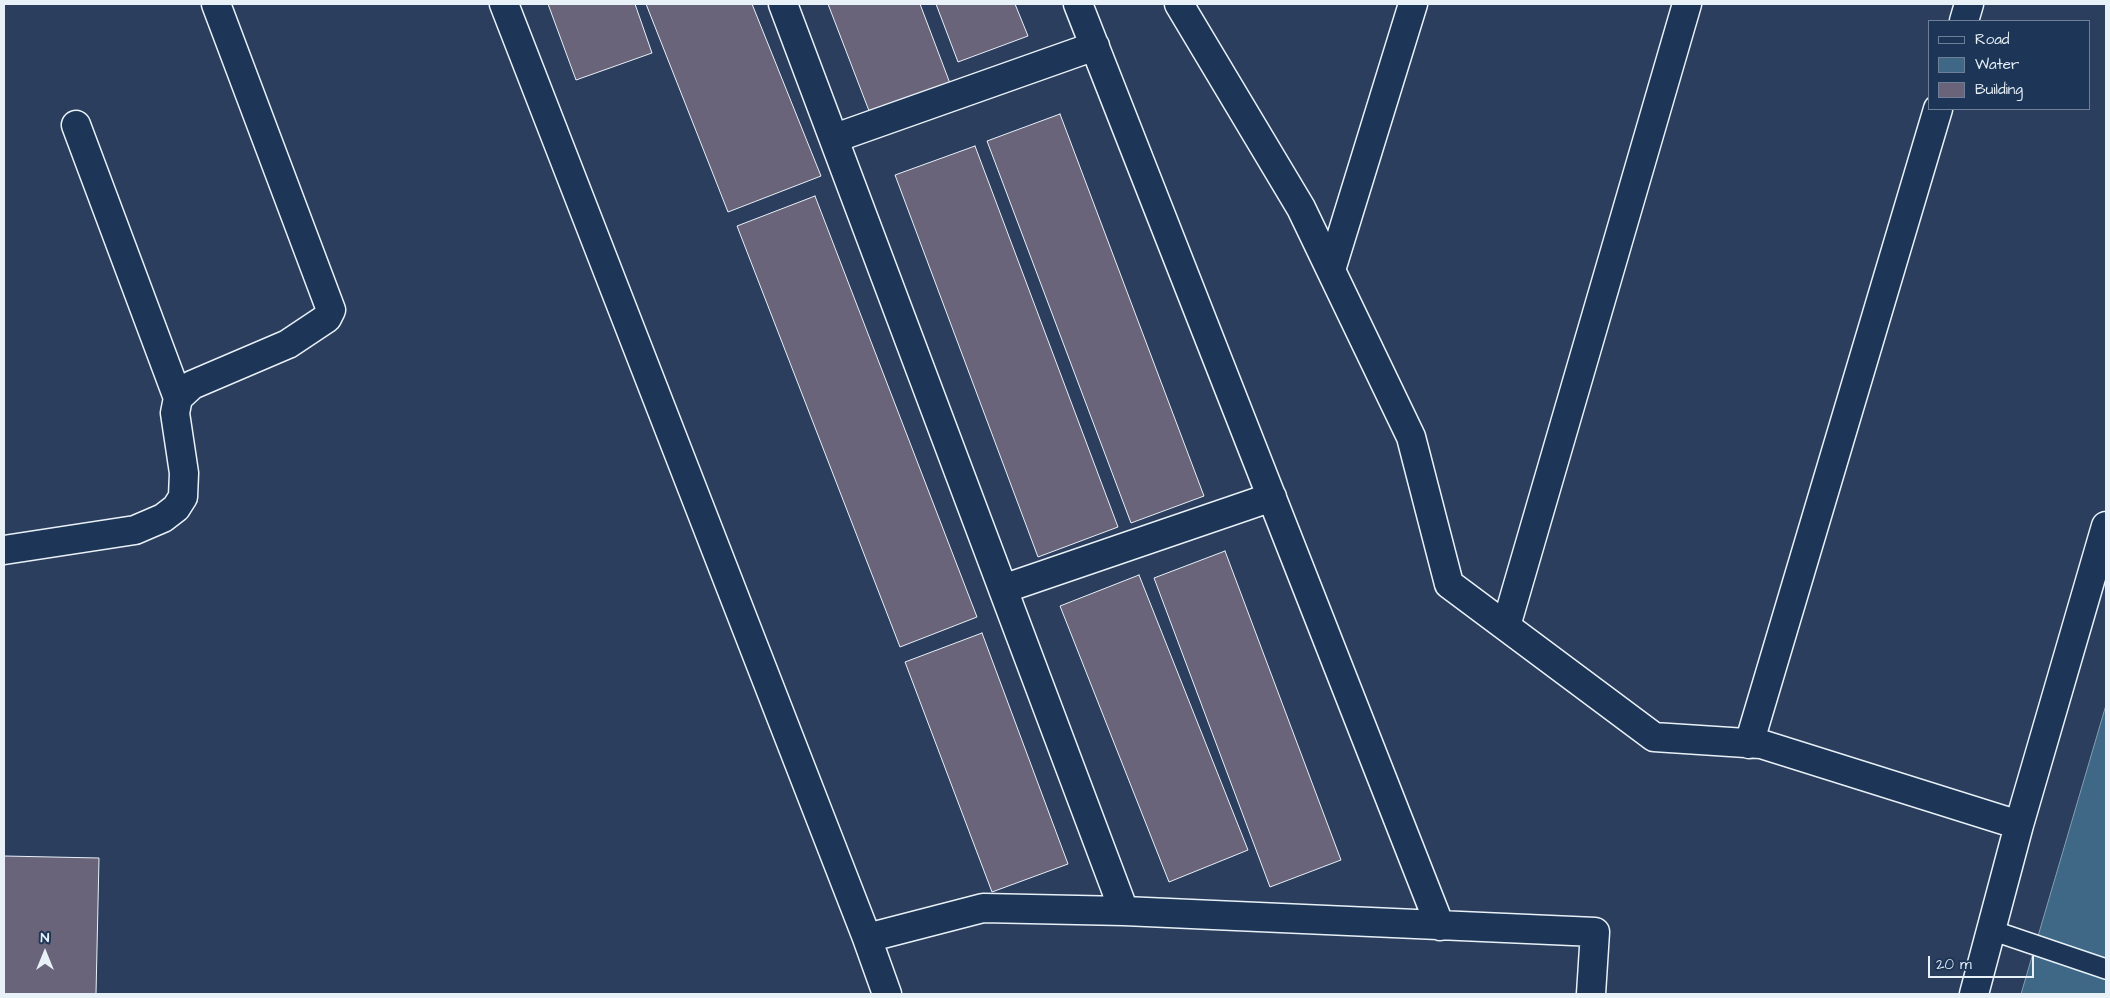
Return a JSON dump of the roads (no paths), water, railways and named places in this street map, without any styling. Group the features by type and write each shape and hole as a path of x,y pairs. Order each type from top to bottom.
{"street":[{"path":"178,398 192,385 288,344 327,318 331,310 216,4"},
{"path":"504,4 867,938 887,994"},
{"path":"783,4 1124,911"},
{"path":"1078,4 1440,926"},
{"path":"1179,4 1301,208 1411,438 1449,584 1654,737 1761,744 2019,825"},
{"path":"1331,270 1413,4"},
{"path":"1506,626 1687,4"},
{"path":"1964,20 1969,4"},
{"path":"834,138 1095,46"},
{"path":"1749,744 1938,110"},
{"path":"4,550 134,530 164,518 176,508 183,497 184,473 175,414 178,398 76,125"},
{"path":"1004,589 1272,497"},
{"path":"1974,994 2019,825 2106,526"},
{"path":"867,938 983,908 1124,911 1595,932 1592,994"}],"lane":[{"path":"1991,930 2106,969"}],"water":[{"path":"2106,705 2106,994 2021,994"}]}
